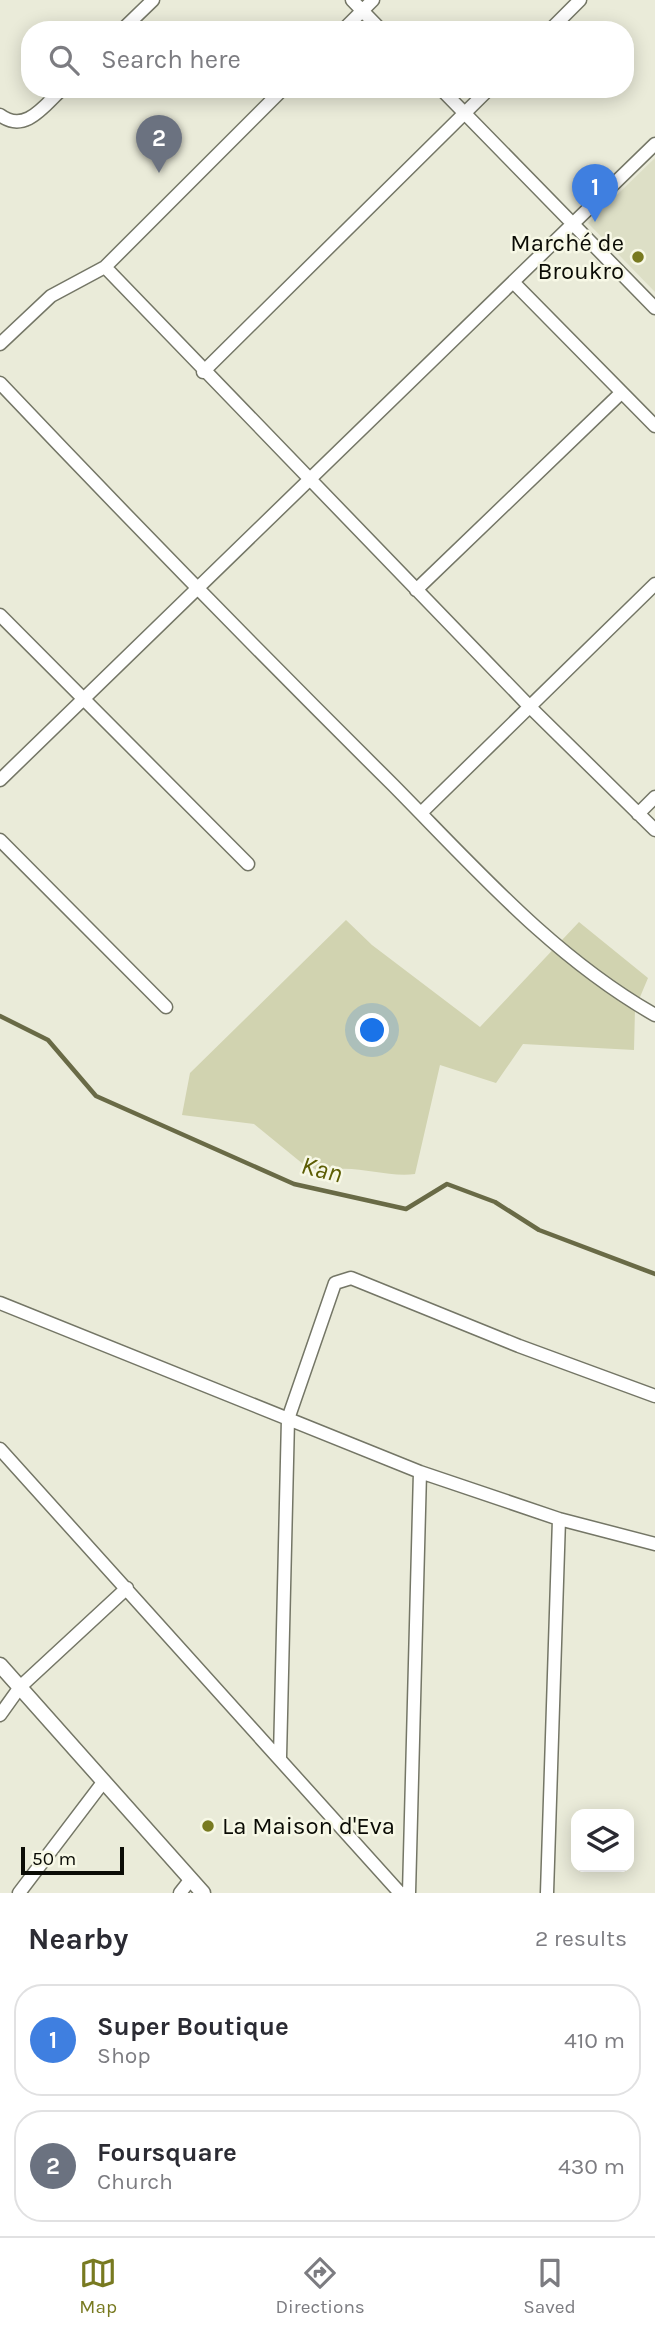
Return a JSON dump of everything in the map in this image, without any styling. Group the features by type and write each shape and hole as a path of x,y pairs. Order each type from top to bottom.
{"street":[{"path":"131,21 153,0"},
{"path":"352,0 372,21"},
{"path":"352,21 373,0"},
{"path":"559,21 580,0"},
{"path":"0,115 9,122 22,122 33,118 53,98"},
{"path":"0,344 51,296 105,267 274,98"},
{"path":"450,98 655,308"},
{"path":"203,372 480,98"},
{"path":"0,780 655,144"},
{"path":"105,267 203,372 530,707 655,830"},
{"path":"513,282 655,426"},
{"path":"0,383 195,589 556,947 626,999 655,1015"},
{"path":"416,590 621,393"},
{"path":"421,813 655,584"},
{"path":"0,615 248,864"},
{"path":"638,814 655,797"},
{"path":"0,840 166,1007"},
{"path":"280,1756 288,1419 334,1283 341,1278 351,1278 519,1346 655,1396"},
{"path":"0,1303 420,1472 559,1519 655,1544"},
{"path":"0,1449 280,1756 400,1893"},
{"path":"409,1893 420,1472"},
{"path":"547,1893 559,1519"},
{"path":"0,1714 20,1687 127,1588"},
{"path":"0,1665 203,1893"},
{"path":"19,1893 104,1781"},
{"path":"180,1893 191,1879"}],"shaded area":[{"name":"Marché de Broukro","path":"655,158 655,292 588,223"},
{"path":"346,920 372,945 480,1027 579,922 648,978 635,1009 634,1050 523,1044 496,1083 440,1065 415,1174 356,1169 322,1172 303,1164 254,1124 182,1115 190,1073"}],"waterway":[{"name":"Kan","path":"0,1016 48,1040 96,1096 294,1184 406,1209 447,1184 495,1202 539,1230 655,1274"}],"place":[{"name":"Foursquare","path":"159,173"},
{"name":"Super Boutique","path":"595,222"},
{"name":"Marché de Broukro","path":"638,257"},
{"name":"La Maison d'Eva","path":"208,1826"}]}
